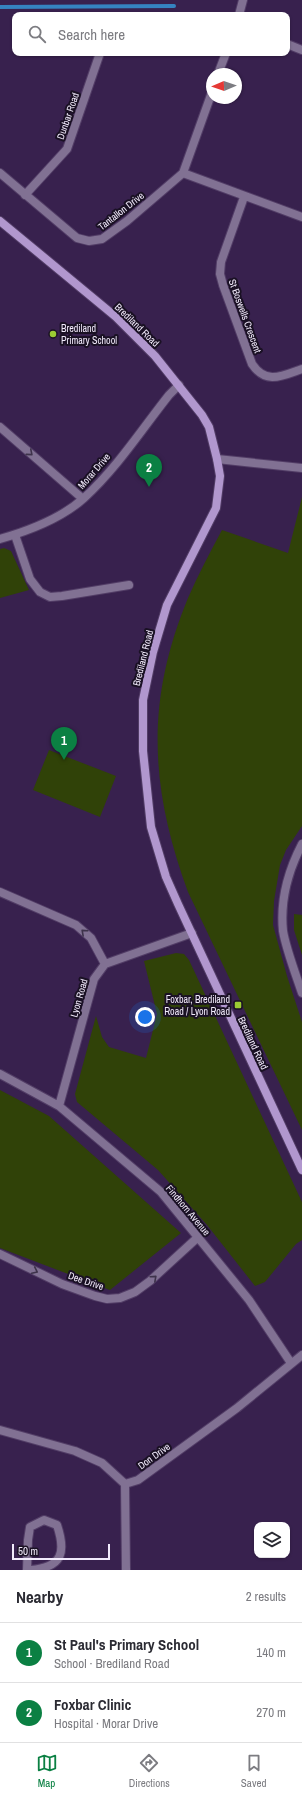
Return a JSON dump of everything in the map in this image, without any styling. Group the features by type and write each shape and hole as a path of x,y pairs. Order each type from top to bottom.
{"street":[{"path":"240,12 244,0"},
{"path":"290,45 302,50"},
{"name":"Dunbar Road","path":"25,195 67,149 99,56"},
{"path":"220,68 225,56"},
{"name":"Tantallon Drive","path":"0,173 77,238 89,240 102,239 127,221 183,173 208,104"},
{"path":"183,173 302,218"},
{"name":"St Boswells Crescent","path":"244,197 222,262 220,274 223,285 252,364 256,371 271,378 279,377 302,369"},
{"name":"Brediland Road","path":"0,221 116,317 155,356 179,385 209,427 218,459 220,476 216,508 167,605 153,652 143,700 143,751 151,827 166,877 302,1170"},
{"name":"Morar Drive","path":"0,539 15,535 50,521 83,499 105,477 169,395 179,385"},
{"path":"0,427 83,499"},
{"path":"218,459 302,468"},
{"path":"15,535 30,580 40,592 50,597 129,585"},
{"path":"302,844 294,859 283,905 284,932 302,993"},
{"path":"0,892 76,925 91,938 105,964 192,933"},
{"name":"Lyon Road","path":"59,1106 94,979 105,964"},
{"name":"Findhorn Avenue","path":"0,1074 59,1106 161,1192 249,1300 291,1363"},
{"name":"Dee Drive","path":"0,1254 62,1284 107,1299 120,1298 135,1292 150,1281 197,1238"},
{"name":"Don Drive","path":"125,1484 138,1480 236,1408 302,1355"},
{"path":"0,1430 75,1451 102,1463 125,1484 126,1570"},
{"path":"27,1570 30,1527 44,1520 57,1525 62,1542 61,1553 56,1562 42,1569 31,1570"}],"green space":[{"path":"302,497 302,826 286,850 280,865 274,901 273,925 302,1022 302,1130 188,892 175,854 166,817 160,781 158,745 159,709 165,673 174,636 192,589 222,530 288,553"},
{"path":"4,548 11,551 29,590 0,598 0,549"},
{"path":"49,750 116,776 100,817 33,790"},
{"path":"294,914 302,915 302,955 294,930"},
{"path":"176,953 184,954 189,960 302,1202 302,1240 296,1244 265,1282 255,1286 207,1225 158,1170 77,1102 75,1094 96,1016 102,1037 109,1047 146,1058 157,1014 144,961"},
{"path":"0,1090 49,1116 181,1233 110,1290 0,1248"}],"waterway":[{"path":"0,7 174,6"}],"place":[{"name":"Brediland Primary School","path":"53,334"},
{"name":"Foxbar Clinic","path":"149,487"},
{"name":"St Paul's Primary School","path":"64,760"},
{"name":"Foxbar, Brediland Road / Lyon Road","path":"238,1005"}]}
